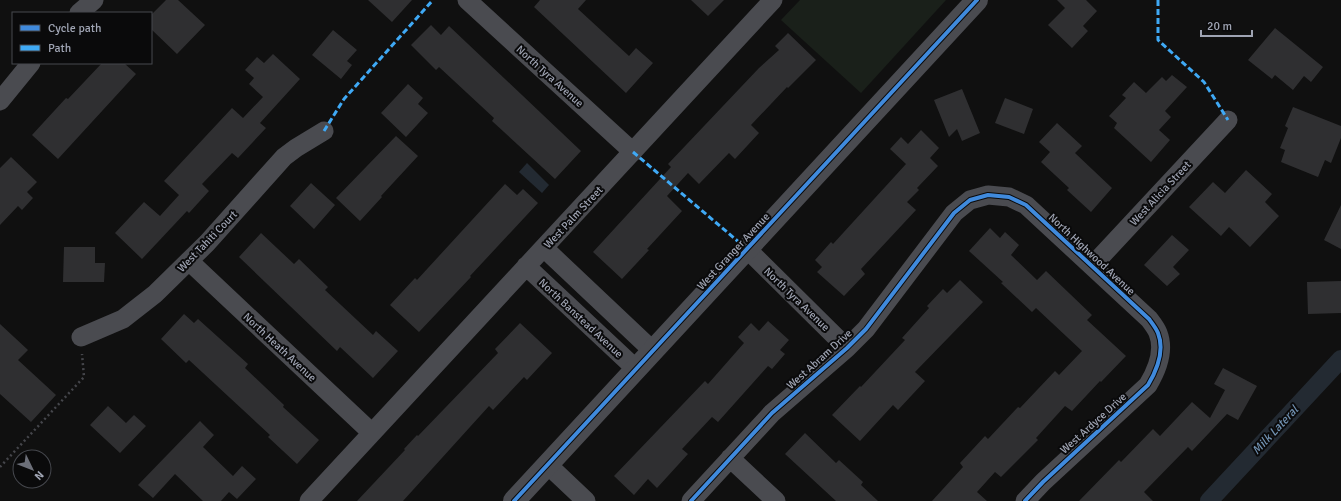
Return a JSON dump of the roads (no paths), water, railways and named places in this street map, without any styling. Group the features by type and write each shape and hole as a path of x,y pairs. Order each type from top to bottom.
{"street":[{"path":"80,12 94,0"},
{"name":"North Tyra Avenue","path":"466,0 633,152"},
{"name":"West Palm Street","path":"309,501 773,0"},
{"name":"West Granger Avenue","path":"514,501 972,6"},
{"path":"0,101 30,64"},
{"name":"West Alicia Street","path":"1092,266 1228,120"},
{"name":"West Tahiti Court","path":"81,338 123,319 155,294 207,243 284,157 324,131"},
{"name":"North Highwood Avenue","path":"988,195 1009,197 1026,206 1149,319 1158,333 1161,351"},
{"name":"West Abram Drive","path":"691,501 772,413 847,348 866,329 954,213 970,200 988,195"},
{"path":"544,248 653,351"},
{"name":"North Tyra Avenue","path":"746,249 847,348"},
{"name":"North Heath Avenue","path":"189,261 372,433"},
{"name":"North Banstead Avenue","path":"526,266 636,370"},
{"name":"West Ardyce Drive","path":"1025,501 1043,482 1148,385 1157,370 1161,351"},
{"path":"730,458 776,501"},
{"path":"548,465 586,501"}],"waterway":[{"name":"Milk Lateral","path":"1209,501 1341,359"}]}
